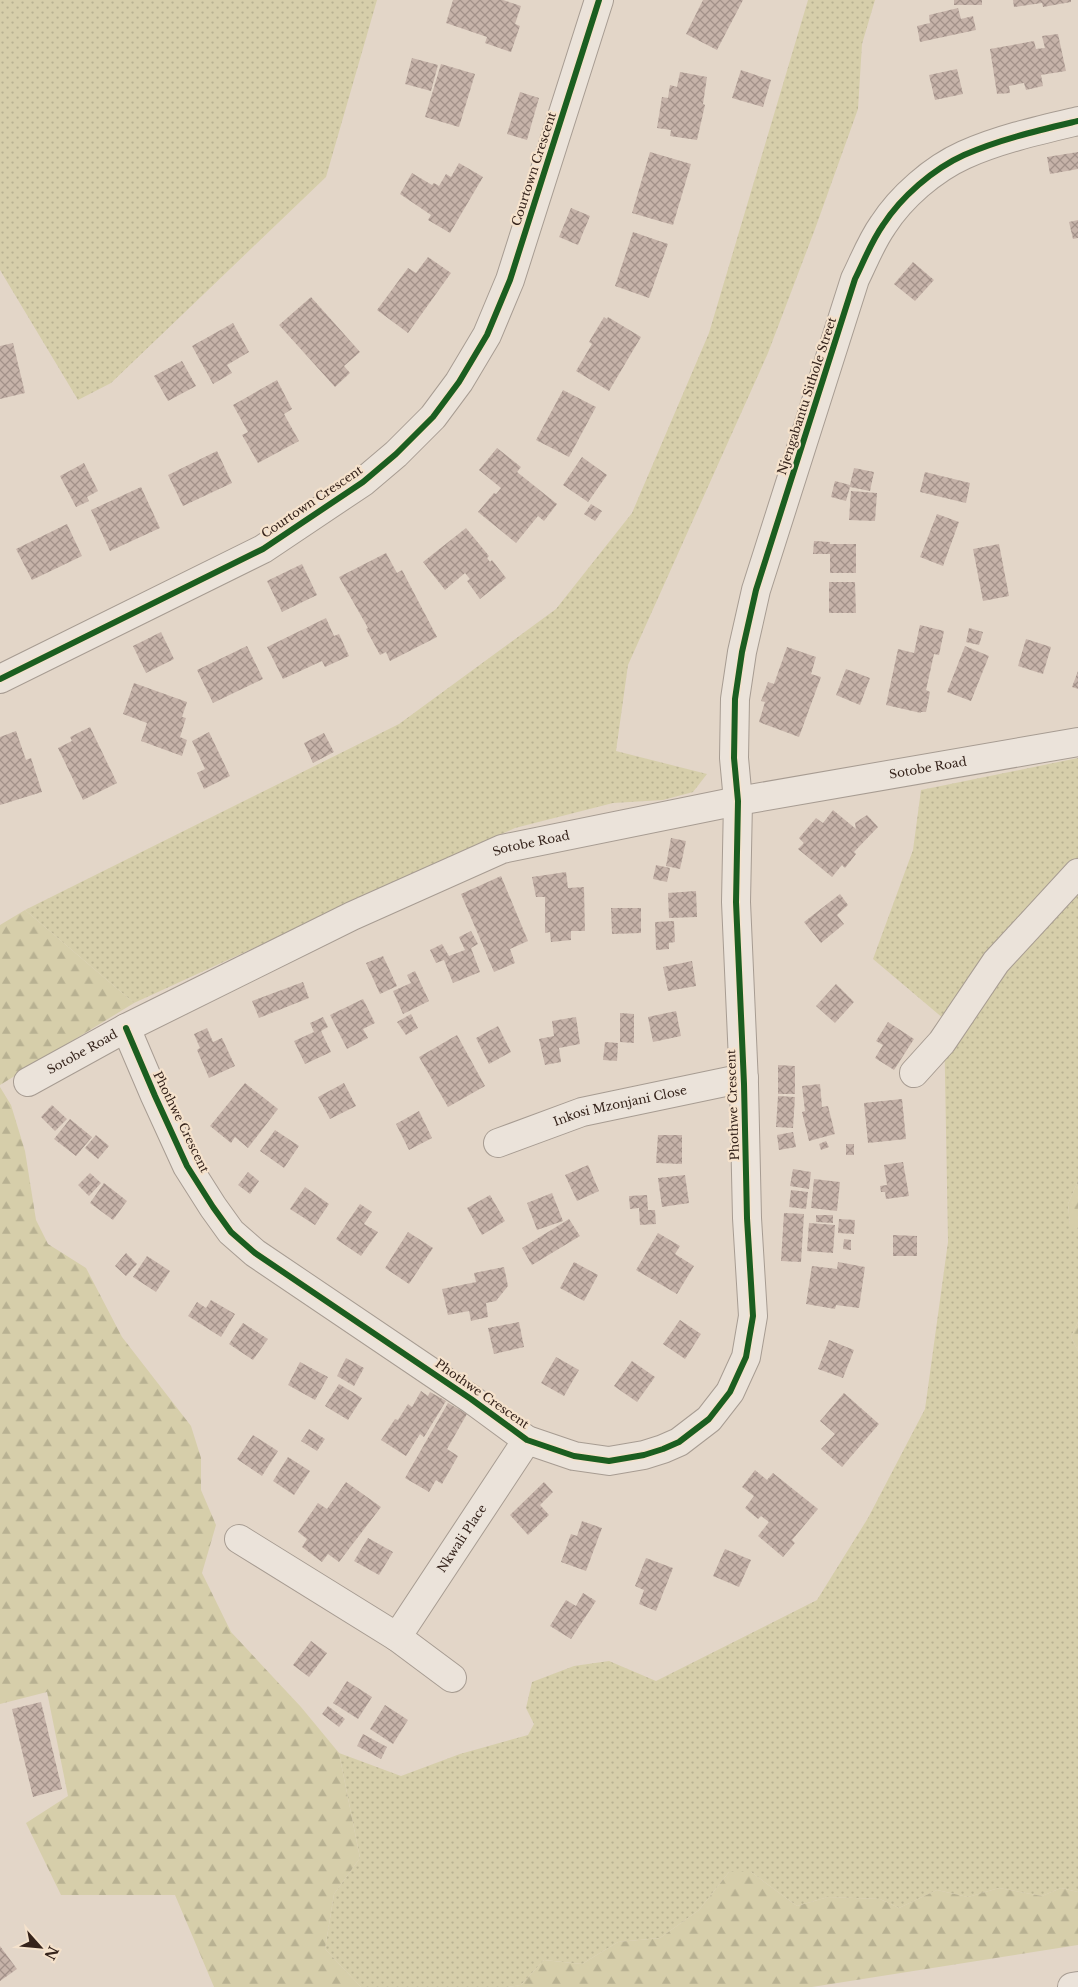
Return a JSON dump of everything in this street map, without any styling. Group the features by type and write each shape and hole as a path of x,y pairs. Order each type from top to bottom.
{"street":[{"name":"Courtown Crescent","path":"0,679 263,549 363,482 396,454 433,417 459,382 487,334 510,280 599,0"},
{"name":"Njengabantu Sithole Street","path":"738,801 734,758 735,699 742,652 754,599 855,279 872,242 884,222 908,196 935,172 963,156 1006,140 1078,120"},
{"name":"Sotobe Road","path":"28,1082 126,1028 352,916 502,849 738,801 1078,742"},
{"name":"Phothwe Crescent","path":"126,1028 188,1166 231,1232 255,1253 472,1398 527,1440 574,1456 609,1461 644,1455 663,1449 694,1432 710,1419 730,1392 746,1357 753,1316 747,1218 744,1078 736,902 738,801"},
{"path":"914,1073 942,1042 996,962 1078,874"},
{"name":"Inkosi Mzonjani Close","path":"498,1143 582,1112 744,1078"},
{"name":"Nkwali Place","path":"398,1637 527,1440"},
{"path":"239,1539 398,1637 452,1678"},
{"path":"1072,1987 1078,1986"}],"green space":[{"path":"0,0 377,0 326,177 111,383 78,400 0,270"},
{"path":"808,0 875,0 862,44 858,109 768,353 628,665 616,751 707,774 693,792 663,800 613,803 515,828 134,1003 25,910 399,724 556,609 632,513 709,333"},
{"path":"1078,758 1078,1181 1068,1204 1070,1225 1078,1229 1078,1322 1071,1337 1078,1351 1078,1892 1061,1888 1042,1896 999,1888 968,1897 937,1890 899,1908 880,1899 828,1897 797,1906 751,1872 729,1872 699,1910 660,1938 618,1942 582,1964 544,1960 521,1985 508,1987 361,1987 325,1949 334,1894 360,1858 339,1753 401,1776 460,1754 528,1735 534,1724 526,1708 532,1682 574,1666 609,1661 656,1681 817,1600 868,1518 925,1409 948,1242 944,1019 873,959 913,850 921,790"},
{"path":"25,910 134,1003 0,1085 0,925"},
{"path":"0,1087 11,1105 25,1151 36,1220 48,1244 86,1268 122,1337 191,1426 201,1458 201,1490 216,1525 202,1573 231,1632 301,1707 339,1753 360,1858 334,1894 325,1949 361,1987 214,1987 175,1895 61,1895 26,1823 68,1796 47,1692 0,1704"},
{"path":"1078,1181 1078,1229 1070,1226 1068,1204"},
{"path":"1078,1322 1078,1351 1071,1337"},
{"path":"729,1872 751,1872 797,1906 828,1897 880,1899 899,1908 937,1890 968,1897 999,1888 1042,1896 1061,1888 1078,1892 1078,1945 812,1987 508,1987 521,1985 544,1960 582,1964 618,1942 660,1938 699,1910"}],"building":[{"path":"453,0 503,0 521,6 515,24 520,26 511,52 485,43 487,37 446,23"},
{"path":"703,0 743,0 717,50 686,34"},
{"path":"954,0 982,0 982,5 954,5"},
{"path":"1013,0 1071,0 1071,2 1043,7 1042,3 1014,7"},
{"path":"958,8 961,19 973,16 976,30 920,42 917,26 930,23 929,15"},
{"path":"1058,34 1066,71 1041,75 1043,86 1026,90 1024,83 1009,86 1010,93 997,94 990,49 1034,41 1036,49 1045,48 1042,36"},
{"path":"412,58 438,65 431,91 405,84"},
{"path":"441,64 475,74 459,127 425,117"},
{"path":"957,69 963,94 935,100 929,75"},
{"path":"741,70 771,80 763,107 732,98"},
{"path":"680,72 707,77 703,104 705,105 697,140 670,136 671,130 657,128 662,97 668,98 670,85 677,87"},
{"path":"520,92 539,98 527,140 507,134"},
{"path":"650,152 691,164 673,225 632,213"},
{"path":"1078,152 1078,169 1050,174 1047,157"},
{"path":"459,163 483,177 450,233 428,220 431,215 400,194 412,173 432,185 434,183 439,186 446,174 451,177"},
{"path":"571,208 590,216 578,245 559,237"},
{"path":"1078,220 1078,238 1073,239 1069,222"},
{"path":"633,232 668,244 649,298 615,286"},
{"path":"428,257 451,273 408,333 377,310 408,268 416,273"},
{"path":"913,262 934,280 915,301 894,284"},
{"path":"311,297 360,352 344,366 350,373 335,387 279,325"},
{"path":"604,317 607,319 608,317 641,337 609,391 576,371 592,344 589,342"},
{"path":"233,323 249,352 227,365 232,373 213,384 192,346"},
{"path":"13,343 25,393 0,399 0,346"},
{"path":"182,361 196,386 168,401 154,376"},
{"path":"277,380 292,409 284,414 299,441 258,463 242,435 248,432 233,405"},
{"path":"563,390 596,407 569,457 536,440"},
{"path":"497,448 521,467 517,472 557,504 544,521 538,516 516,543 478,512 494,493 496,494 501,488 479,470"},
{"path":"217,451 232,483 183,506 168,475"},
{"path":"582,457 607,475 588,502 563,485"},
{"path":"84,463 98,491 87,497 89,501 76,507 60,476"},
{"path":"854,468 874,472 870,491 850,487 846,501 831,497 835,481 850,485"},
{"path":"925,472 970,483 966,503 920,492"},
{"path":"141,487 160,528 110,551 91,510"},
{"path":"851,491 877,493 875,521 849,520"},
{"path":"591,504 602,511 595,521 584,514"},
{"path":"937,514 959,522 943,566 920,557"},
{"path":"67,524 82,556 32,580 16,549"},
{"path":"466,528 489,556 487,558 490,562 492,560 506,578 480,599 467,581 470,579 465,573 445,590 423,562"},
{"path":"814,541 830,542 830,544 856,544 856,573 830,573 830,554 813,554"},
{"path":"999,544 1009,596 983,601 973,549"},
{"path":"386,553 397,573 402,570 437,637 390,661 386,652 380,655 366,629 368,628 339,577"},
{"path":"302,564 317,595 282,612 267,581"},
{"path":"829,582 855,582 856,613 829,613"},
{"path":"326,618 334,636 339,634 349,656 325,667 322,661 283,679 267,647"},
{"path":"920,625 944,631 939,655 934,654 926,690 930,692 926,712 921,713 886,705 898,649 914,653"},
{"path":"969,628 983,632 979,645 966,642"},
{"path":"161,632 174,659 146,673 133,646"},
{"path":"1026,639 1051,647 1043,674 1018,666"},
{"path":"247,646 263,679 213,703 197,670"},
{"path":"965,646 989,656 971,701 947,692"},
{"path":"787,647 816,657 811,674 821,677 799,737 759,722 765,702 761,701 768,682 774,684"},
{"path":"846,669 870,678 860,705 836,695"},
{"path":"1078,671 1078,689 1072,687"},
{"path":"134,683 187,702 182,717 186,718 180,737 187,740 182,756 141,741 147,723 123,714"},
{"path":"90,727 117,783 83,800 58,748 72,741 70,737"},
{"path":"16,731 26,760 31,758 42,792 0,805 0,737"},
{"path":"209,732 230,776 204,789 197,773 205,769 192,741"},
{"path":"324,733 334,752 313,763 304,743"},
{"path":"833,810 856,829 855,823 867,815 878,827 854,852 856,854 845,868 842,865 832,877 798,849 804,843 799,838 816,818 823,823"},
{"path":"671,838 686,841 680,869 666,866"},
{"path":"656,865 670,868 667,882 653,879"},
{"path":"566,872 568,888 584,887 585,931 571,931 571,940 551,942 550,932 545,933 545,897 536,897 532,877"},
{"path":"501,876 528,941 510,949 515,963 494,972 461,894"},
{"path":"696,891 697,917 669,918 668,893"},
{"path":"840,894 848,905 837,915 844,924 821,943 804,922"},
{"path":"611,908 641,908 641,933 612,934"},
{"path":"674,921 675,942 669,943 669,949 656,950 655,922"},
{"path":"471,931 478,944 471,948 480,972 453,983 444,960 436,963 430,950 442,944 449,956 465,950 459,937"},
{"path":"383,956 397,986 380,994 366,963"},
{"path":"692,961 696,986 668,991 663,967"},
{"path":"415,971 429,1001 403,1014 393,991 411,983 407,975"},
{"path":"303,982 309,998 259,1018 252,1001"},
{"path":"836,984 854,1002 835,1023 816,1006"},
{"path":"363,999 375,1023 363,1029 368,1038 347,1049 330,1015"},
{"path":"676,1011 681,1036 653,1042 648,1017"},
{"path":"620,1013 634,1014 634,1043 620,1042"},
{"path":"411,1014 418,1028 406,1035 397,1022"},
{"path":"323,1017 328,1027 321,1031 331,1052 305,1064 294,1041 314,1032 310,1023"},
{"path":"576,1017 580,1044 559,1048 561,1062 545,1065 539,1039 554,1036 552,1021"},
{"path":"888,1022 914,1039 894,1070 875,1058 883,1045 876,1041"},
{"path":"498,1026 511,1052 489,1064 476,1038"},
{"path":"207,1028 213,1042 222,1038 235,1066 209,1078 197,1050 200,1048 194,1034"},
{"path":"457,1035 485,1086 448,1107 419,1057"},
{"path":"605,1042 618,1043 617,1061 603,1060"},
{"path":"778,1065 795,1066 795,1094 778,1094"},
{"path":"245,1083 278,1109 248,1148 235,1137 231,1143 210,1126"},
{"path":"344,1083 356,1106 330,1119 318,1097"},
{"path":"820,1084 822,1107 828,1106 835,1134 809,1141 802,1112 805,1111 802,1086"},
{"path":"778,1096 795,1097 793,1128 776,1127"},
{"path":"902,1099 906,1139 868,1143 864,1103"},
{"path":"52,1105 67,1119 55,1131 41,1117"},
{"path":"419,1111 432,1138 409,1150 396,1124"},
{"path":"70,1119 92,1137 76,1156 54,1139"},
{"path":"275,1130 299,1146 284,1168 260,1151"},
{"path":"793,1132 796,1147 779,1150 777,1135"},
{"path":"96,1135 109,1146 98,1159 85,1148"},
{"path":"658,1135 682,1135 682,1164 656,1163"},
{"path":"826,1141 829,1147 821,1150 819,1144"},
{"path":"846,1144 854,1144 854,1155 846,1155"},
{"path":"903,1162 909,1196 886,1199 885,1192 881,1192 880,1186 887,1185 884,1165"},
{"path":"588,1165 599,1191 577,1201 565,1175"},
{"path":"793,1169 811,1172 809,1189 790,1186"},
{"path":"248,1172 259,1181 250,1194 238,1185"},
{"path":"90,1173 101,1183 89,1196 78,1185"},
{"path":"685,1175 689,1203 662,1207 658,1178"},
{"path":"814,1179 840,1182 837,1211 811,1208"},
{"path":"104,1183 127,1201 113,1220 90,1203"},
{"path":"305,1187 329,1204 315,1225 290,1209"},
{"path":"791,1190 808,1192 806,1209 789,1207"},
{"path":"552,1193 563,1221 537,1230 527,1203"},
{"path":"490,1195 505,1221 482,1235 467,1208"},
{"path":"647,1195 648,1210 655,1210 656,1224 640,1225 639,1208 630,1209 629,1196"},
{"path":"360,1204 372,1212 364,1224 378,1232 361,1256 336,1239"},
{"path":"784,1213 804,1214 801,1262 781,1261"},
{"path":"816,1215 833,1215 833,1223 816,1222"},
{"path":"569,1219 580,1236 532,1265 522,1248"},
{"path":"839,1219 855,1220 854,1234 838,1233"},
{"path":"809,1223 835,1225 833,1253 807,1251"},
{"path":"408,1232 433,1248 409,1284 385,1268"},
{"path":"658,1233 680,1246 675,1254 694,1266 677,1294 636,1270"},
{"path":"893,1235 917,1236 917,1256 893,1256"},
{"path":"844,1239 851,1240 851,1250 843,1249"},
{"path":"126,1253 137,1264 126,1276 115,1266"},
{"path":"147,1256 170,1271 156,1292 133,1277"},
{"path":"574,1262 598,1275 584,1301 560,1288"},
{"path":"838,1262 865,1267 859,1308 836,1305 835,1309 806,1304 812,1266 837,1269"},
{"path":"504,1267 508,1286 496,1301 486,1303 488,1317 471,1321 469,1311 448,1315 442,1289 476,1282 474,1273"},
{"path":"211,1300 235,1314 221,1337 188,1316 197,1302 206,1308"},
{"path":"680,1320 701,1334 685,1359 663,1344"},
{"path":"519,1322 524,1347 494,1354 488,1328"},
{"path":"243,1323 268,1339 253,1360 229,1344"},
{"path":"829,1340 854,1350 843,1378 818,1369"},
{"path":"556,1357 579,1370 564,1396 541,1383"},
{"path":"346,1358 364,1368 354,1386 337,1376"},
{"path":"632,1361 655,1377 637,1402 614,1386"},
{"path":"300,1362 328,1377 315,1400 288,1385"},
{"path":"339,1384 362,1398 348,1420 325,1406"},
{"path":"421,1391 428,1396 430,1392 446,1401 424,1437 420,1434 406,1456 381,1440 395,1419 398,1420 408,1404 412,1407"},
{"path":"844,1393 879,1424 842,1467 821,1449 835,1434 820,1421"},
{"path":"448,1403 467,1414 447,1449 458,1456 442,1484 436,1480 429,1492 405,1478"},
{"path":"309,1429 325,1439 317,1451 301,1441"},
{"path":"253,1435 278,1451 262,1476 237,1459"},
{"path":"288,1457 310,1471 294,1495 273,1481"},
{"path":"755,1470 767,1480 773,1473 818,1509 792,1540 795,1543 783,1557 758,1536 769,1522 761,1516 758,1519 745,1508 754,1496 742,1487"},
{"path":"346,1482 381,1507 339,1562 328,1554 322,1562 302,1547 307,1539 298,1532 318,1503 327,1509"},
{"path":"544,1482 553,1492 540,1505 549,1515 528,1535 510,1515"},
{"path":"582,1521 602,1528 586,1571 561,1562 571,1534 577,1536"},
{"path":"368,1538 393,1552 379,1575 354,1561"},
{"path":"725,1549 751,1560 739,1587 713,1576"},
{"path":"646,1558 673,1568 656,1611 639,1604 644,1590 635,1586"},
{"path":"583,1593 596,1601 571,1639 550,1626 566,1600 576,1606"},
{"path":"311,1641 327,1653 309,1677 293,1665"},
{"path":"347,1681 372,1697 358,1719 333,1703"},
{"path":"41,1702 62,1789 33,1797 12,1709"},
{"path":"385,1705 408,1720 393,1744 370,1729"},
{"path":"328,1706 345,1719 339,1727 322,1714"},
{"path":"363,1734 387,1747 381,1759 357,1746"},
{"path":"0,1946 17,1969 0,1981"}],"cycle path":[{"path":"0,679 263,549 363,482 396,454 433,417 459,382 487,335 510,280 599,0"},
{"path":"126,1028 187,1166 231,1232 255,1253 471,1399 527,1440 574,1456 609,1461 644,1455 663,1449 679,1442 709,1419 730,1392 746,1357 753,1316 747,1218 744,1084 736,902 738,801 734,758 735,699 742,652 756,590 855,279 883,225 908,194 929,176 952,161 978,149 1006,140 1078,121"}]}
